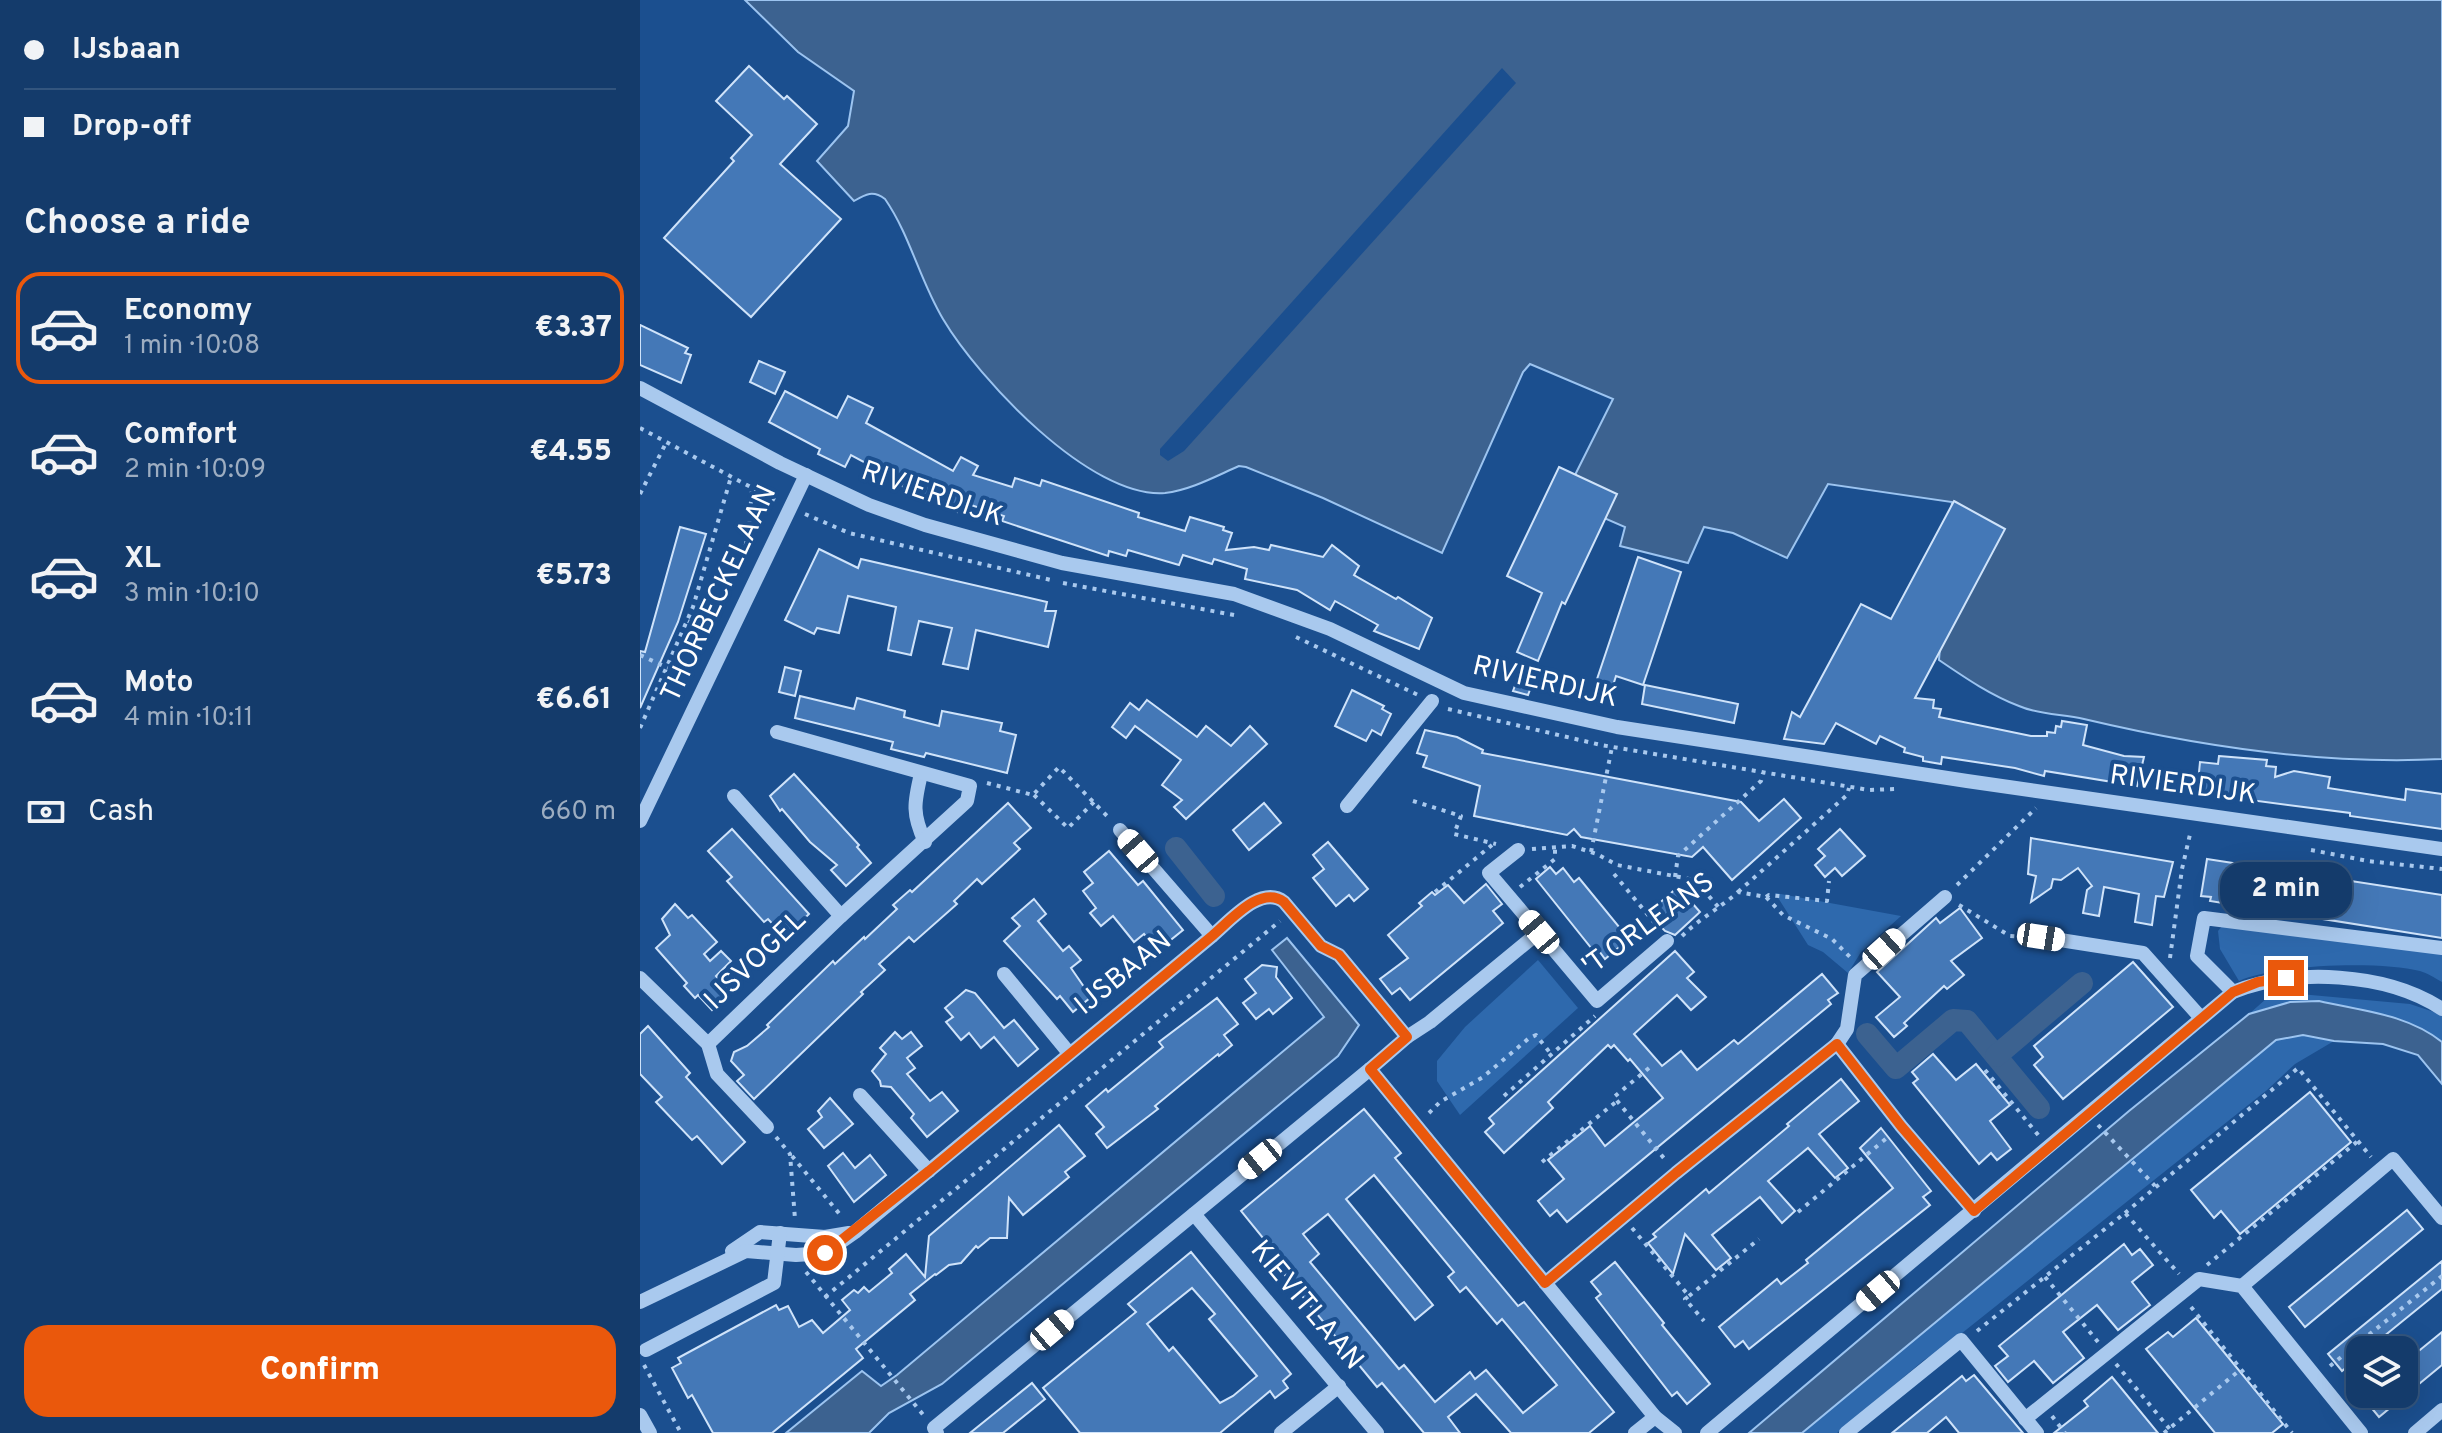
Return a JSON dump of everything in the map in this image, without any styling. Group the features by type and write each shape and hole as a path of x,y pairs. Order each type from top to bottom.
{"street":[{"name":"RIVIERDIJK","path":"640,388 869,505 925,525 1062,563 1234,594 1330,629 1464,693 1617,727 2442,849"},
{"name":"THORBECKELAAN","path":"640,821 806,475"},
{"name":"RIVIERDIJK","path":"1347,806 1432,701"},
{"path":"777,732 970,786"},
{"path":"921,774 914,804 916,822 925,842"},
{"name":"IJSVOGEL","path":"708,1044 967,801 970,786"},
{"name":"IJSVOGEL","path":"734,796 841,916"},
{"name":"IJSBAAN","path":"1120,830 1212,936"},
{"name":"'T ORLEANS","path":"1515,848 1489,873 1597,1001 1670,942"},
{"name":"IJSBAAN","path":"640,1302 746,1251 825,1253 855,1232 1257,900 1276,896 1292,911"},
{"path":"1545,1283 1837,1044 1847,1029 1855,975 1945,897"},
{"path":"1292,911 1321,946 1339,955 1407,1037"},
{"path":"2233,992 2197,956 2204,918 2442,948"},
{"path":"933,1427 1539,932"},
{"path":"2041,937 2143,953 2201,1018"},
{"name":"IJSBAAN","path":"1004,974 1069,1053"},
{"name":"IJSVOGEL","path":"640,978 708,1044 717,1074 767,1127"},
{"path":"1707,1433 2233,992 2258,982 2286,978 2335,978 2384,984 2423,996 2442,1009"},
{"path":"1837,1044 1901,1126 1974,1211"},
{"path":"1370,1069 1655,1417 1675,1433"},
{"path":"860,1095 929,1171"},
{"path":"2242,1286 2393,1159 2442,1218"},
{"name":"KIEVITLAAN","path":"1194,1214 1377,1433"},
{"name":"IJSBAAN","path":"695,1275 760,1232 825,1237 855,1232"},
{"path":"643,1354 774,1283 780,1233"},
{"path":"2025,1419 2199,1279 2242,1286 2361,1433"},
{"path":"1846,1433 1961,1340 2037,1433"},
{"path":"1281,1433 1339,1386"},
{"path":"2415,1433 2442,1410"},
{"path":"640,1415 650,1433"},
{"path":"1635,1433 1655,1417"}],"path":[{"path":"640,494 666,443"},
{"path":"640,728 688,621 731,477"},
{"name":"THORBECKELAAN","path":"740,575 749,528 752,488"},
{"name":"THORBECKELAAN","path":"688,621 712,632 717,621"},
{"path":"640,655 668,668"},
{"path":"1591,852 1612,747"},
{"path":"1033,795 1059,767 1120,830"},
{"path":"1675,877 1678,856 1761,781 1763,773"},
{"path":"970,786 987,783 1033,795 1068,828 1095,801"},
{"path":"1738,892 1847,795 1849,787"},
{"path":"1413,801 1461,816 1454,834 1515,848 1572,846 1617,865 1695,880 1720,909"},
{"path":"2038,806 1945,897 2010,936 2041,937"},
{"path":"2173,926 2191,830"},
{"path":"1435,892 1493,844"},
{"path":"1509,897 1555,859 1555,848"},
{"path":"1614,874 1670,942"},
{"path":"1766,897 1827,901 1829,881"},
{"name":"'T ORLEANS","path":"1670,942 1720,909 1738,892 1766,897 1783,915 1832,939 1845,952"},
{"path":"825,1297 1292,911"},
{"path":"1504,1096 1601,1011 1597,1001"},
{"path":"1444,1100 1483,1077 1536,1035 1551,1054"},
{"path":"1649,1068 1614,1097 1676,1173"},
{"path":"1961,1340 2125,1213 2298,1068 2381,1169"},
{"path":"1985,1070 2049,1148"},
{"path":"1542,1162 1617,1101"},
{"path":"1798,1212 1901,1126"},
{"path":"2103,1130 2156,1187"},
{"path":"2125,1213 2175,1274 2199,1279 2210,1261 2358,1141"},
{"path":"790,1154 855,1232"},
{"path":"1623,1217 1689,1296"},
{"path":"1704,1321 1685,1299 1759,1239"},
{"path":"2316,1378 2442,1276"},
{"path":"2180,1293 2292,1433"},
{"path":"643,1354 681,1433"},
{"path":"883,1369 933,1427"},
{"path":"2164,1433 2241,1369"}],"shaded area":[{"path":"745,0 2442,0 2442,759 2353,759 2217,745 2035,711 1998,697 1939,660 1952,502 1828,484 1787,558 1733,533 1704,527 1688,563 1620,546 1625,527 1604,518 1575,475 1613,399 1530,364 1523,372 1442,553 1323,498 1246,467 1239,466 1194,486 1165,493 1135,490 1104,477 1039,430 982,372 943,319 885,199 870,194 854,201 817,161 848,126 854,91 798,52"},
{"path":"1775,893 1901,916 1861,952 1848,973 1823,952 1808,945"},
{"path":"2223,925 2442,951 2442,982 2420,971 2355,965 2277,971 2239,981 2220,949 2218,931"},
{"path":"1287,938 1359,1025 1338,1056 942,1384 889,1413 869,1433 786,1433 862,1371 881,1386 897,1375 1324,1017 1272,950"},
{"path":"1538,960 1578,1008 1460,1115 1437,1081 1437,1061 1465,1027"},
{"path":"2300,994 2410,1004 2440,1014 2442,1042 2427,1031 2269,1007 2249,1014 2266,999"},
{"path":"2319,1001 2399,1019 2442,1042 2442,1084 2418,1055 2383,1044 2334,1041 2303,1035 2276,1040 1802,1433 1749,1433 2129,1111 2249,1014 2290,1002"},
{"path":"2303,1035 2334,1041 2295,1064 2267,1090 1942,1349 1924,1360 1837,1433 1802,1433 2276,1040"}],"pier":[{"path":"1502,68 1516,83 1184,451 1168,461 1160,455 1160,449"}],"building":[{"path":"749,66 817,124 780,164 841,219 751,317 664,238 734,161 731,158 752,135 716,101"},
{"path":"640,325 688,348 685,353 691,355 681,383 640,365"},
{"path":"759,361 785,372 775,394 750,382"},
{"path":"785,391 837,418 848,396 873,408 866,423 953,471 961,457 978,466 973,475 1012,487 1015,478 1040,486 1042,480 1139,513 1138,517 1185,531 1190,517 1224,527 1223,530 1232,533 1226,550 1254,547 1269,550 1271,545 1323,557 1332,545 1359,566 1354,575 1432,618 1419,649 1374,631 1378,625 1335,601 1330,610 1297,590 1245,579 1247,569 1214,559 1212,564 1183,555 1179,565 1128,550 1126,556 1109,551 1108,556 1002,521 1004,516 962,502 957,512 924,495 922,498 902,486 903,483 851,455 845,467 818,454 820,449 769,422"},
{"path":"1559,467 1617,494 1565,604 1562,602 1538,661 1517,652 1542,593 1507,576"},
{"path":"1954,501 2005,529 1915,698 1934,700 1933,708 1941,709 1939,717 2031,736 2055,733 2056,726 2061,727 2062,721 2087,725 2083,745 2124,756 2144,757 2137,786 2045,771 2044,776 2015,768 1942,757 1941,764 1923,761 1923,757 1904,752 1905,748 1880,736 1876,744 1836,723 1824,744 1784,739 1792,712 1800,717 1861,604 1891,619"},
{"path":"680,527 706,534 678,622 640,708 640,651 645,652"},
{"path":"819,549 858,568 861,559 1047,602 1045,611 1056,611 1048,647 976,630 968,669 943,664 952,628 919,621 911,655 888,650 896,607 848,596 839,633 817,628 814,634 785,620"},
{"path":"1638,557 1681,572 1643,685 1616,676 1609,698 1592,694"},
{"path":"785,667 801,671 795,696 779,692"},
{"path":"1522,667 1536,673 1528,695 1513,691"},
{"path":"1645,685 1738,704 1734,723 1642,704"},
{"path":"1352,690 1384,706 1382,709 1391,714 1381,735 1372,730 1366,741 1335,726"},
{"path":"800,696 854,709 857,698 905,711 904,717 939,726 942,711 1002,723 1000,731 1016,735 1007,773 926,753 924,757 891,749 893,742 795,718"},
{"path":"1147,700 1197,737 1206,726 1231,746 1250,726 1267,744 1186,819 1174,807 1182,800 1162,785 1181,760 1135,726 1126,738 1112,727 1130,703 1139,710"},
{"path":"1425,730 1457,737 1483,750 1482,753 1741,802 1759,821 1784,799 1801,818 1732,880 1703,847 1692,857 1581,837 1574,829 1567,835 1474,816 1480,786 1423,767 1427,756 1417,753"},
{"path":"2219,756 2267,760 2266,766 2276,767 2275,777 2294,771 2330,777 2328,788 2405,800 2406,789 2442,794 2442,829 2350,816 2350,813 2197,793 2200,762 2218,764"},
{"path":"794,774 859,845 857,847 871,863 846,886 831,870 837,865 810,842 770,796"},
{"path":"1008,803 1031,828 1014,843 1020,849 982,884 977,879 954,901 957,904 914,942 909,937 879,964 885,970 861,992 863,994 754,1099 737,1081 744,1075 731,1061 734,1052 747,1046 769,1027 767,1025 833,961 835,964 865,939 897,909 893,905 910,890 912,892"},
{"path":"1264,803 1281,823 1249,850 1233,830"},
{"path":"732,829 809,914 785,937 768,919 764,922 727,881 732,877 708,851"},
{"path":"1840,829 1865,856 1842,876 1835,868 1825,877 1815,865 1825,856 1818,849"},
{"path":"2031,838 2173,862 2164,897 2156,896 2152,925 2135,922 2139,894 2104,887 2099,916 2083,913 2087,890 2092,886 2078,868 2061,880 2053,879 2051,888 2031,902 2036,876 2028,874"},
{"path":"1328,842 1368,889 1354,901 1349,895 1336,906 1313,878 1324,869 1313,855"},
{"path":"1109,851 1138,885 1143,881 1183,930 1157,951 1144,934 1134,942 1113,916 1101,926 1090,913 1096,908 1083,891 1093,883 1084,872"},
{"path":"2207,859 2442,895 2442,938 2210,901 2211,897 2201,896"},
{"path":"1550,867 1556,874 1563,868 1574,882 1579,878 1629,939 1605,959 1599,951 1596,954 1536,879"},
{"path":"1486,884 1502,904 1493,911 1503,923 1410,1000 1400,988 1392,994 1380,979 1408,958 1388,935 1422,906 1419,903 1432,892 1435,895 1448,885 1464,903"},
{"path":"1678,887 1700,912 1675,935 1665,931 1648,913"},
{"path":"1034,899 1046,914 1038,921 1063,951 1069,946 1081,960 1071,968 1091,997 1073,1012 1060,996 1057,999 1004,941 1020,926 1012,918"},
{"path":"675,904 688,918 692,915 717,942 704,954 710,961 721,951 731,961 716,976 731,993 712,1010 684,986 687,983 656,948 670,935 662,919"},
{"path":"1960,908 1982,938 1951,961 1964,975 1947,989 1944,986 1904,1023 1907,1026 1894,1037 1876,1017 1900,997 1877,972 1936,918 1940,923"},
{"path":"1675,951 1694,972 1687,978 1706,997 1691,1010 1677,995 1634,1034 1662,1066 1681,1051 1697,1070 1734,1040 1738,1044 1822,974 1838,993 1828,1000 1831,1004 1567,1222 1557,1210 1550,1216 1538,1201 1564,1179 1548,1160 1590,1126 1605,1146 1663,1098 1630,1059 1628,1061 1614,1045 1611,1048 1608,1045 1548,1102 1553,1108 1504,1153 1485,1132 1494,1124 1489,1118"},
{"path":"2133,962 2173,1007 2063,1099 2034,1065 2043,1057 2034,1046"},
{"path":"1262,965 1277,967 1276,977 1292,998 1273,1014 1269,1009 1256,1019 1243,1003 1256,993 1245,979"},
{"path":"966,990 975,993 1004,1028 1014,1020 1038,1049 1018,1066 994,1037 981,1048 969,1033 961,1040 946,1022 953,1017 945,1008"},
{"path":"1217,998 1238,1024 1224,1035 1232,1045 1107,1148 1096,1134 1104,1127 1086,1106 1163,1047 1159,1042"},
{"path":"648,1026 690,1073 686,1077 745,1142 722,1164 697,1136 692,1140 656,1102 662,1097 640,1074 640,1034"},
{"path":"895,1032 902,1039 911,1032 922,1046 907,1058 915,1068 907,1074 930,1101 942,1092 958,1111 927,1137 911,1118 914,1114 891,1087 881,1086 872,1071 886,1054 880,1048"},
{"path":"1933,1054 1956,1080 1976,1064 2010,1105 1990,1121 2011,1149 1997,1160 1991,1153 1979,1164 1913,1083 1918,1079 1912,1072"},
{"path":"1841,1079 1859,1101 1819,1134 1848,1168 1835,1178 1808,1148 1768,1181 1795,1211 1782,1223 1760,1197 1712,1235 1731,1258 1716,1270 1685,1234 1673,1274 1648,1243 1656,1237 1653,1234 1706,1189 1709,1193"},
{"path":"2310,1092 2351,1142 2240,1234 2221,1211 2214,1218 2191,1190"},
{"path":"830,1098 853,1124 824,1148 808,1129 822,1117 818,1111"},
{"path":"1364,1109 1401,1153 1395,1158 1518,1306 1524,1302 1614,1412 1589,1433 1511,1433 1476,1394 1448,1417 1460,1433 1424,1433 1382,1383 1377,1387 1275,1263 1280,1259 1241,1211","holes":["1374,1175 1454,1272 1448,1277 1460,1292 1466,1287 1497,1324 1502,1319 1557,1385 1523,1413 1486,1370 1475,1379 1470,1372 1435,1402 1404,1365 1399,1369 1310,1262 1319,1254 1303,1234 1328,1214 1415,1320 1433,1305 1346,1199"]},
{"path":"1059,1125 1085,1156 1065,1172 1069,1177 1023,1215 1009,1198 1007,1238 990,1238 978,1248 976,1246 961,1263 949,1265 910,1294 915,1300 856,1349 863,1358 772,1433 713,1433 692,1395 688,1398 672,1368 681,1363 678,1358 776,1305 779,1310 788,1306 799,1327 812,1320 823,1333 850,1310 842,1300 854,1290 858,1293 864,1287 869,1292 892,1273 889,1269 906,1254 925,1277 929,1236"},
{"path":"1881,1128 1931,1191 1923,1197 1930,1205 1749,1349 1743,1341 1735,1347 1719,1327 1777,1279 1781,1284 1808,1263 1806,1260 1893,1188 1860,1148"},
{"path":"843,1153 855,1168 870,1155 886,1175 854,1202 828,1166"},
{"path":"2407,1210 2423,1229 2305,1327 2289,1307"},
{"path":"2124,1244 2132,1255 2140,1249 2153,1265 2132,1282 2150,1305 2118,1330 2097,1305 2063,1332 2084,1358 2053,1383 2034,1361 2008,1382 1995,1366 2008,1356 1999,1346"},
{"path":"1191,1252 1291,1374 1283,1381 1288,1388 1275,1398 1270,1391 1220,1433 1080,1433 1043,1388 1136,1312 1128,1304","holes":["1192,1288 1215,1314 1209,1319 1257,1376 1220,1403 1173,1347 1169,1351 1147,1324"]},
{"path":"2442,1261 2442,1289 2384,1336 2350,1336"},
{"path":"1615,1262 1710,1384 1687,1404 1677,1392 1672,1396 1596,1298 1601,1294 1591,1282"},
{"path":"2196,1318 2283,1424 2272,1433 2215,1433 2146,1349 2168,1332 2173,1337"},
{"path":"2442,1332 2442,1365 2418,1385 2418,1352"},
{"path":"2346,1339 2346,1368 2342,1371 2328,1354"},
{"path":"1974,1375 2023,1433 1959,1433 1946,1417 1927,1433 1892,1433 1962,1376 1966,1381"},
{"path":"2112,1377 2158,1433 2054,1433 2088,1406 2084,1401"},
{"path":"1032,1383 1045,1399 1003,1433 970,1433"},
{"path":"2372,1408 2390,1408 2379,1417"}],"waterway":[{"path":"1176,848 1214,896"},
{"path":"1996,1056 2082,983"},
{"path":"1867,1034 1896,1068 1953,1020 1967,1021 2039,1108"}],"route":[{"path":"825,1253 855,1232 1212,936 1257,900 1267,896 1276,896 1284,902 1321,946 1339,955 1407,1037 1370,1069 1545,1283 1837,1044 1901,1126 1974,1211 2233,992 2258,982 2286,978"}]}
